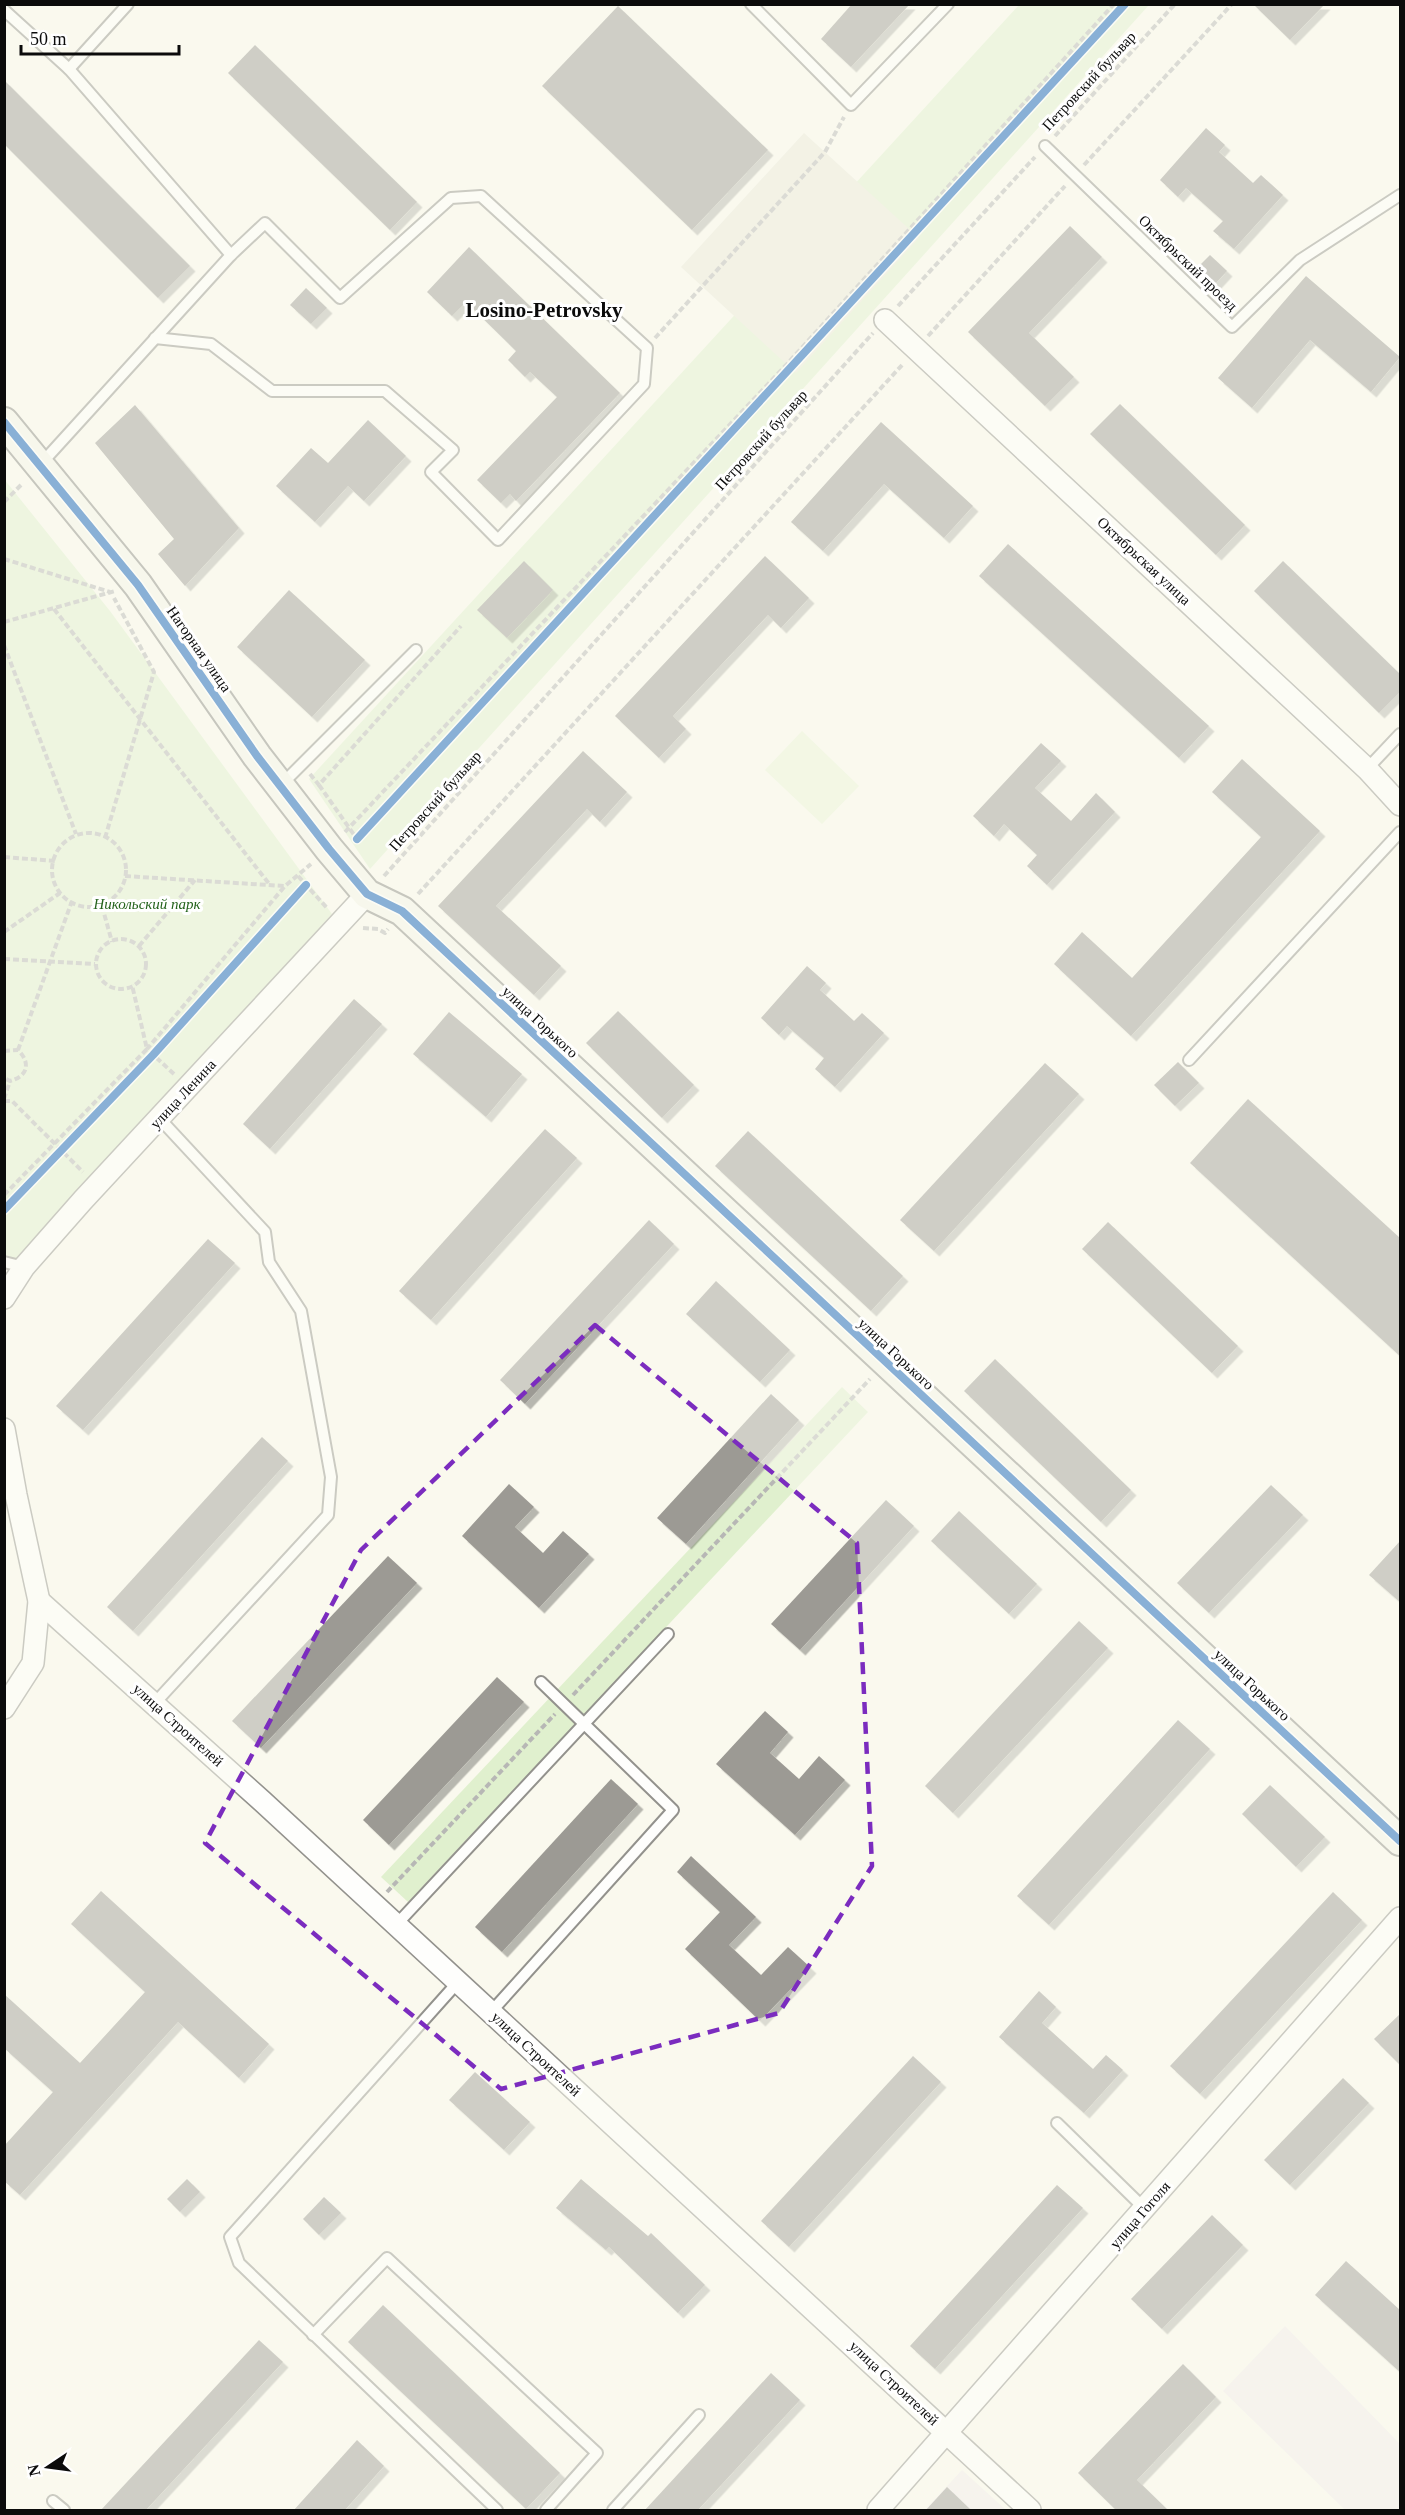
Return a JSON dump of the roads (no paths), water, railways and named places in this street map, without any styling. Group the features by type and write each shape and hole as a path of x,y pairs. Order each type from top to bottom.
{"street":[{"name":"Октябрьская улица","path":"885,320 1367,769 1401,804"},
{"name":"Нагорная улица","path":"4,422 32,478 138,585 280,786 367,894"},
{"name":"улица Горького","path":"367,894 402,911 1401,1841"},
{"name":"улица Ленина","path":"4,1298 14,1264 160,1119 367,894"},
{"path":"4,1429 15,1495 39,1600 33,1663 4,1708"},
{"name":"улица Строителей","path":"39,1600 375,1905 1030,2511"},
{"name":"улица Гоголя","path":"878,2511 1401,1918"}],"lane":[{"path":"69,69 129,4"},
{"path":"750,4 851,105 948,4"},
{"path":"4,10 69,69 231,255"},
{"name":"Октябрьский проезд","path":"1045,146 1232,327 1300,260 1401,195"},
{"path":"32,478 155,338 231,255 265,223 340,298 451,198 481,196 647,348 644,384 498,540 431,472 453,450 385,391 272,391 211,344 155,338"},
{"path":"280,786 416,650"},
{"path":"1367,769 1401,734"},
{"path":"1189,1060 1401,832"},
{"path":"154,1704 328,1515 331,1478 301,1311 269,1262 265,1232 160,1119"},
{"path":"396,1925 668,1634"},
{"path":"491,2012 674,1810 583,1725 541,1682"},
{"path":"458,1982 230,2237 239,2263 497,2511"},
{"path":"1057,2123 1145,2209"},
{"path":"313,2335 387,2258 597,2453 546,2511"},
{"path":"613,2511 699,2415"},
{"path":"53,2501 64,2511"}],"district":[{"name":"Losino-Petrovsky","path":"544,310"}],"park label":[{"name":"Никольский парк","path":"147,904"}]}
